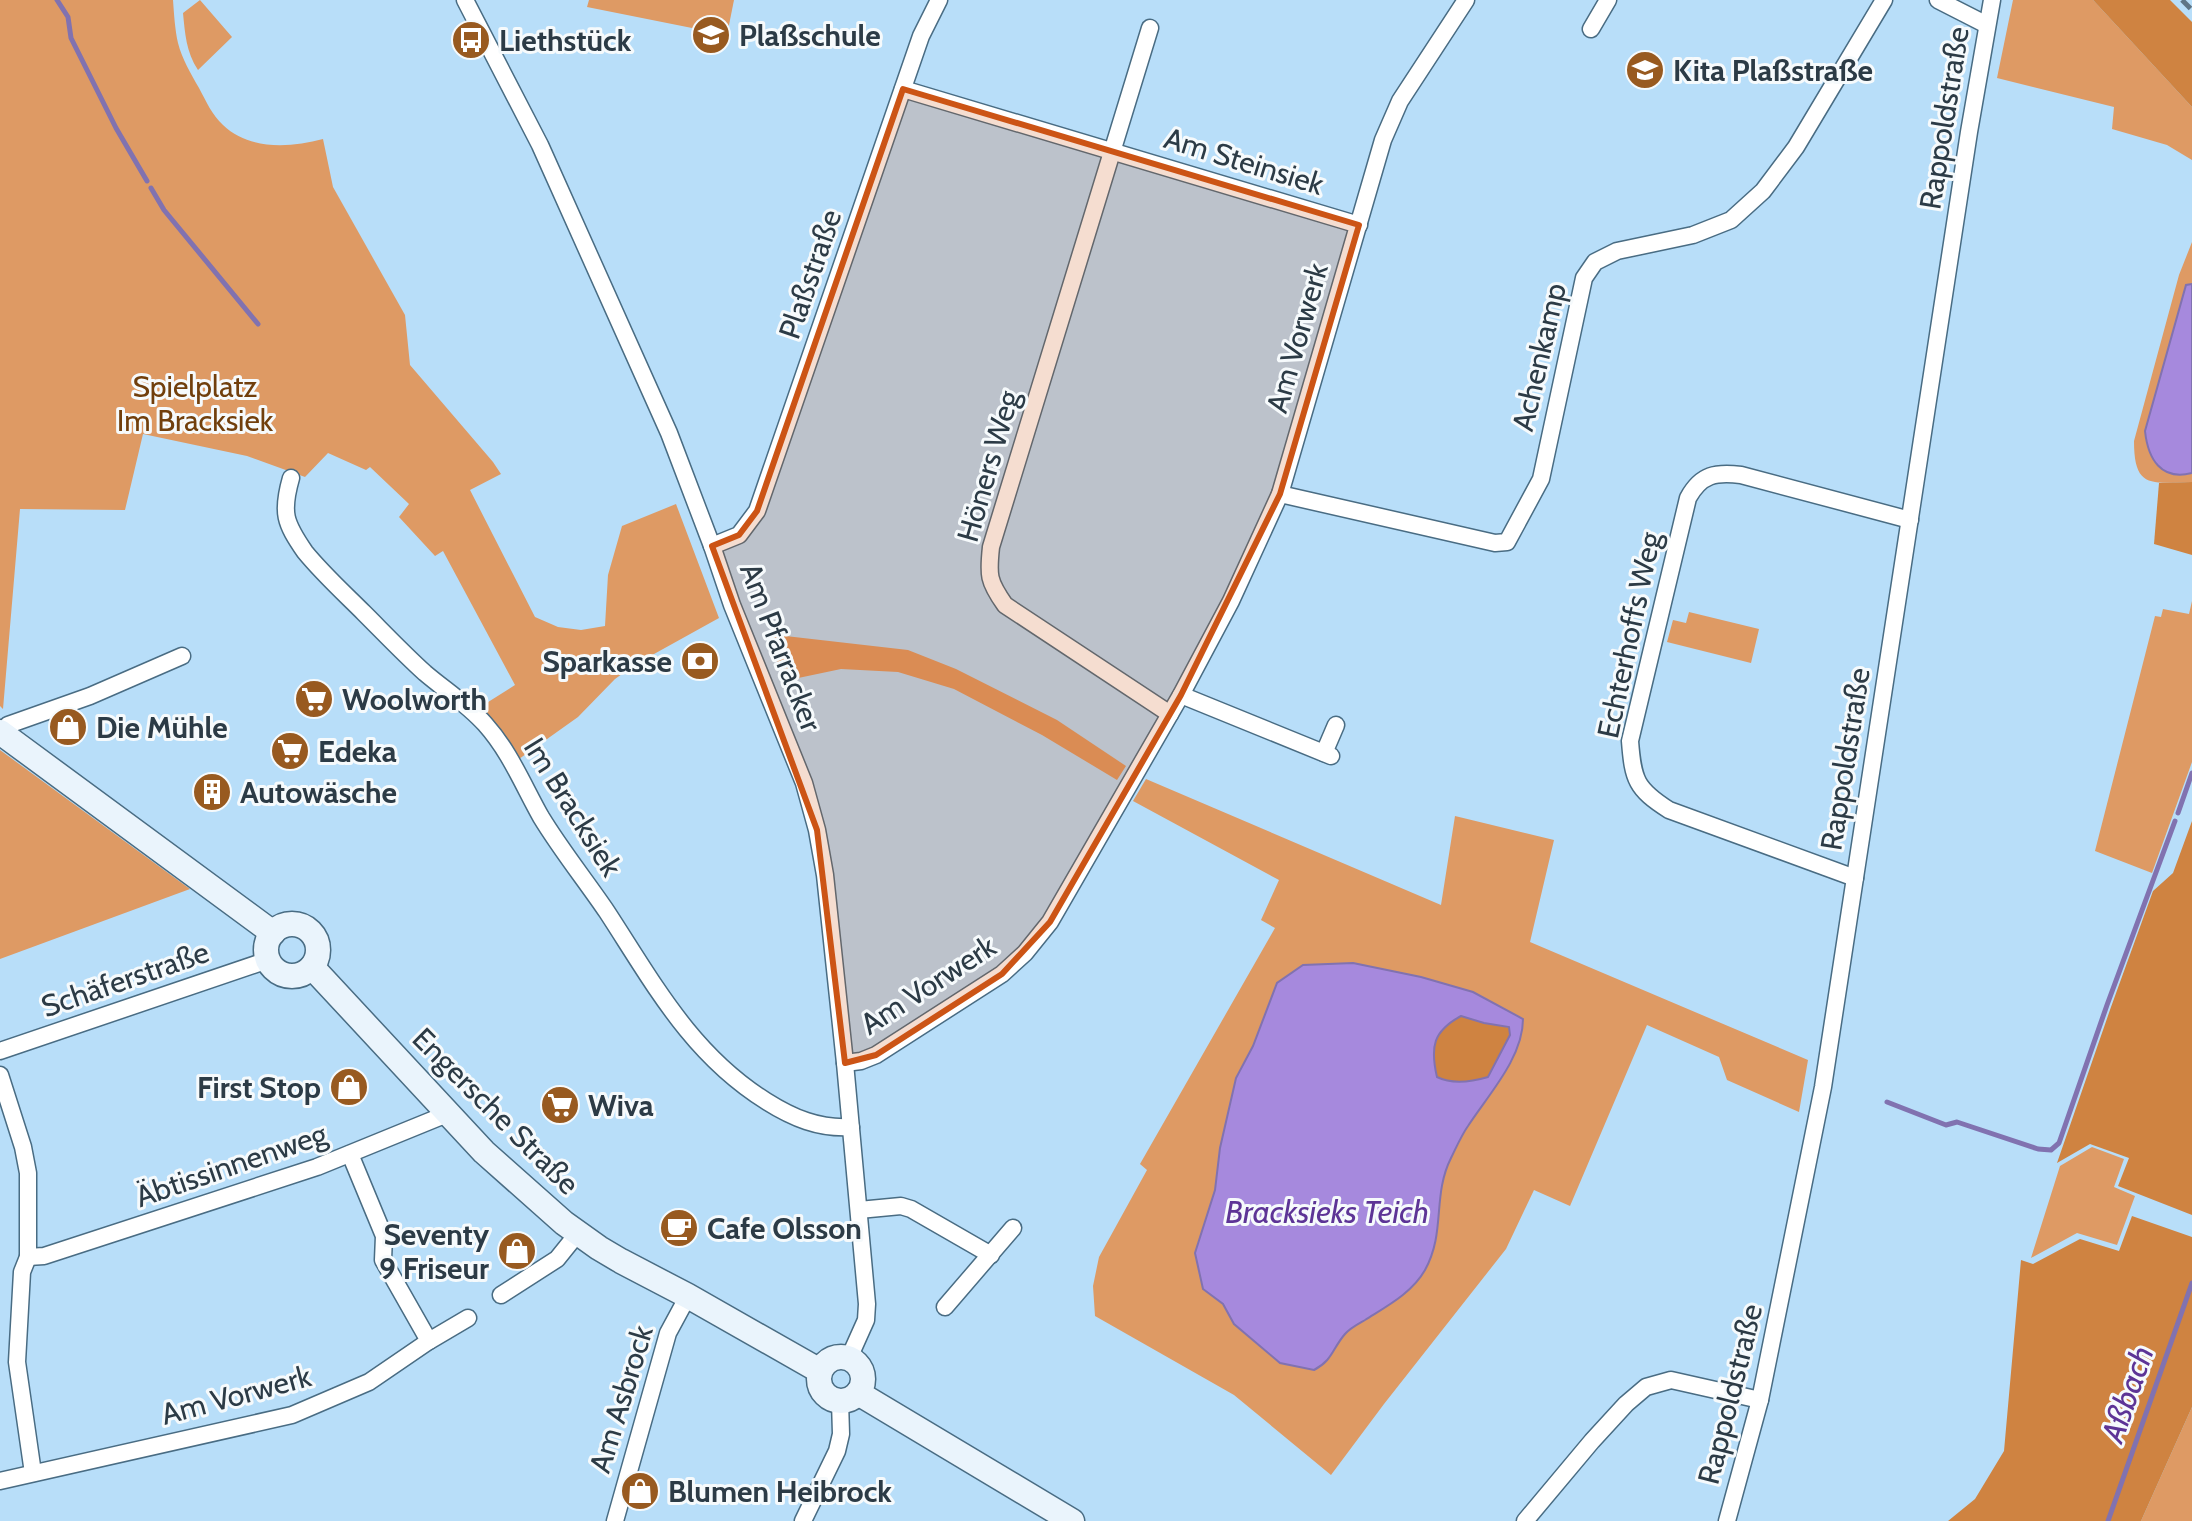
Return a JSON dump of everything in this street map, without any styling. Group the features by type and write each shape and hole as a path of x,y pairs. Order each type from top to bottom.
{"main road":[{"path":"1,732 273,933"},
{"path":"287,925 303,926 310,931 318,945 312,967 305,973 288,976 280,973 268,960 267,946 273,933 287,925"},
{"name":"Engersche Straße","path":"312,967 447,1114 504,1171 578,1233 621,1261 820,1371"},
{"path":"831,1358 849,1358 861,1370 863,1382 849,1397 831,1400 820,1388 820,1371 831,1358"},
{"path":"849,1397 1072,1521"}],"street":[{"name":"Am Pfarracker","path":"465,0 540,145 669,433 732,605 804,783 825,875 867,1304 866,1320 849,1358"},
{"name":"Plaßstraße","path":"712,546 739,535 757,511 921,36 939,0"},
{"name":"Am Vorwerk","path":"845,1063 876,1055 1002,974 1025,953 1050,922 1181,695 1231,601 1280,494 1383,140 1418,70 1466,0"},
{"path":"1591,29 1608,0"},
{"name":"Achenkamp","path":"1280,494 1495,543 1507,542 1541,479 1584,278 1595,262 1617,251 1693,235 1731,220 1763,191 1796,147 1884,0"},
{"path":"1938,0 1987,25"},
{"name":"Rappoldstraße","path":"1727,1521 1760,1400 1821,1099 1992,0"},
{"path":"1112,151 1150,28"},
{"name":"Am Steinsiek","path":"903,89 1359,225"},
{"name":"Höners Weg","path":"1112,151 991,547 989,573 994,590 1005,605 1170,714"},
{"name":"Echterhoffs Weg","path":"1855,878 1669,810 1648,796 1637,782 1630,741 1688,498 1695,485 1709,476 1726,473 1741,475 1910,520"},
{"name":"Im Bracksiek","path":"291,478 285,514 290,530 305,552 423,671 476,715 499,741 542,818 690,1034 714,1062 733,1079 802,1121 835,1128 851,1127"},
{"path":"1,732 8,725 90,696 182,656"},
{"path":"1181,695 1328,755 1336,725"},
{"name":"Schäferstraße","path":"0,1051 268,960"},
{"path":"0,1075 28,1173 28,1257 22,1272 17,1362 33,1473"},
{"name":"Äbtissinnenweg","path":"28,1257 44,1256 317,1167 447,1114"},
{"path":"350,1154 384,1236 383,1260 429,1341"},
{"path":"859,1210 901,1206 911,1209 991,1255"},
{"path":"945,1307 1013,1228"},
{"path":"501,1295 557,1259 578,1233"},
{"name":"Am Asbrock","path":"615,1521 668,1333 688,1296"},
{"name":"Am Vorwerk","path":"0,1481 292,1415 369,1382 468,1318"},
{"path":"1525,1521 1626,1404 1646,1387 1671,1380 1760,1400"},
{"path":"803,1521 837,1451 849,1397"}],"highlighted area":[{"path":"903,89 1359,225 1280,494 1181,695 1050,922 1002,974 876,1055 845,1063 817,830 712,546 739,535 757,511"}],"green space":[{"name":"Spielplatz Im Bracksiek","path":"0,0 173,0 182,55 210,108 223,125 245,139 270,145 323,139 333,187 405,315 410,365 501,474 470,490 535,617 558,627 581,630 605,626 608,575 622,526 676,504 719,618 636,664 615,679 578,717 519,759 478,711 515,685 443,551 435,556 399,517 409,504 370,467 366,470 328,453 305,477 247,456 143,434 125,510 20,509 3,709 0,706"},
{"path":"200,0 232,37 198,70 185,35 183,13"},
{"path":"589,0 734,0 727,35 587,7"},
{"path":"2013,0 2093,0 2192,107 2192,160 2167,145 2112,129 2114,107 1997,78"},
{"path":"2192,242 2192,284 2186,285 2145,431 2185,475 2192,473 2192,482 2156,482 2148,480 2137,468 2134,441 2179,275"},
{"path":"2192,601 2192,762 2152,873 2095,851 2155,616 2161,617 2163,609 2189,614"},
{"path":"1689,612 1759,629 1751,663 1667,642 1673,620 1686,623"},
{"path":"768,634 908,650 956,669 1057,720 1126,766 1117,780 1042,735 954,689 898,672 841,669 784,681"},
{"path":"0,750 190,889 0,959"},
{"path":"1146,779 1441,905 1455,816 1554,840 1530,942 1808,1060 1799,1112 1727,1080 1719,1057 1647,1025 1570,1206 1534,1190 1506,1249 1331,1475 1234,1395 1095,1316 1093,1286 1099,1257 1147,1170 1140,1164 1275,928 1261,920 1279,880 1133,801"},
{"path":"2092,1147 2124,1159 2114,1187 2135,1196 2117,1245 2077,1233 2031,1258 2060,1166"},
{"path":"2192,1407 2192,1521 2141,1521"}],"shaded area":[{"path":"2093,0 2170,0 2192,22 2192,107"},
{"path":"2192,482 2192,555 2154,544 2159,483"},
{"path":"2192,821 2192,1215 2118,1186 2129,1158 2090,1144 2057,1163 2153,891 2173,873"},
{"path":"1461,1016 1510,1028 1508,1041 1488,1077 1462,1082 1437,1077 1434,1057 1436,1041 1445,1028"},
{"path":"2132,1216 2192,1237 2192,1407 2141,1521 1948,1521 1975,1499 2004,1451 2021,1260 2033,1264 2080,1239 2119,1251"}],"water":[{"path":"2192,284 2192,473 2181,475 2164,471 2158,466 2149,450 2145,431 2186,285"},
{"name":"Bracksieks Teich","path":"1353,963 1421,977 1473,992 1523,1019 1511,1062 1463,1134 1445,1172 1435,1242 1425,1270 1413,1286 1398,1298 1347,1332 1329,1358 1314,1370 1280,1363 1234,1324 1223,1304 1203,1289 1195,1253 1215,1190 1220,1148 1236,1078 1253,1046 1277,983 1303,965","holes":["1461,1016 1509,1027 1510,1035 1488,1077 1462,1082 1437,1077 1434,1048 1444,1028"]}],"waterway":[{"path":"57,0 68,17 71,38 116,128 147,181"},
{"path":"151,188 164,210 258,324"},
{"path":"2178,813 2192,773"},
{"path":"1887,1102 1946,1125 1957,1122 2038,1149 2051,1150 2059,1143 2175,821"},
{"name":"Aßbach","path":"2108,1521 2192,1283"}],"railway":[{"path":"2182,0 2192,10"}],"place":[{"name":"Plaßschule","path":"711,35"},
{"name":"Liethstück","path":"471,40"},
{"name":"Kita Plaßstraße","path":"1645,70"},
{"name":"Sparkasse","path":"700,661"},
{"name":"Woolworth","path":"314,699"},
{"name":"Die Mühle","path":"68,727"},
{"name":"Edeka","path":"290,751"},
{"name":"Autowäsche","path":"212,792"},
{"name":"First Stop","path":"349,1087"},
{"name":"Wiva","path":"560,1105"},
{"name":"Cafe Olsson","path":"679,1228"},
{"name":"Seventy 9 Friseur","path":"517,1251"},
{"name":"Blumen Heibrock","path":"640,1491"}]}
